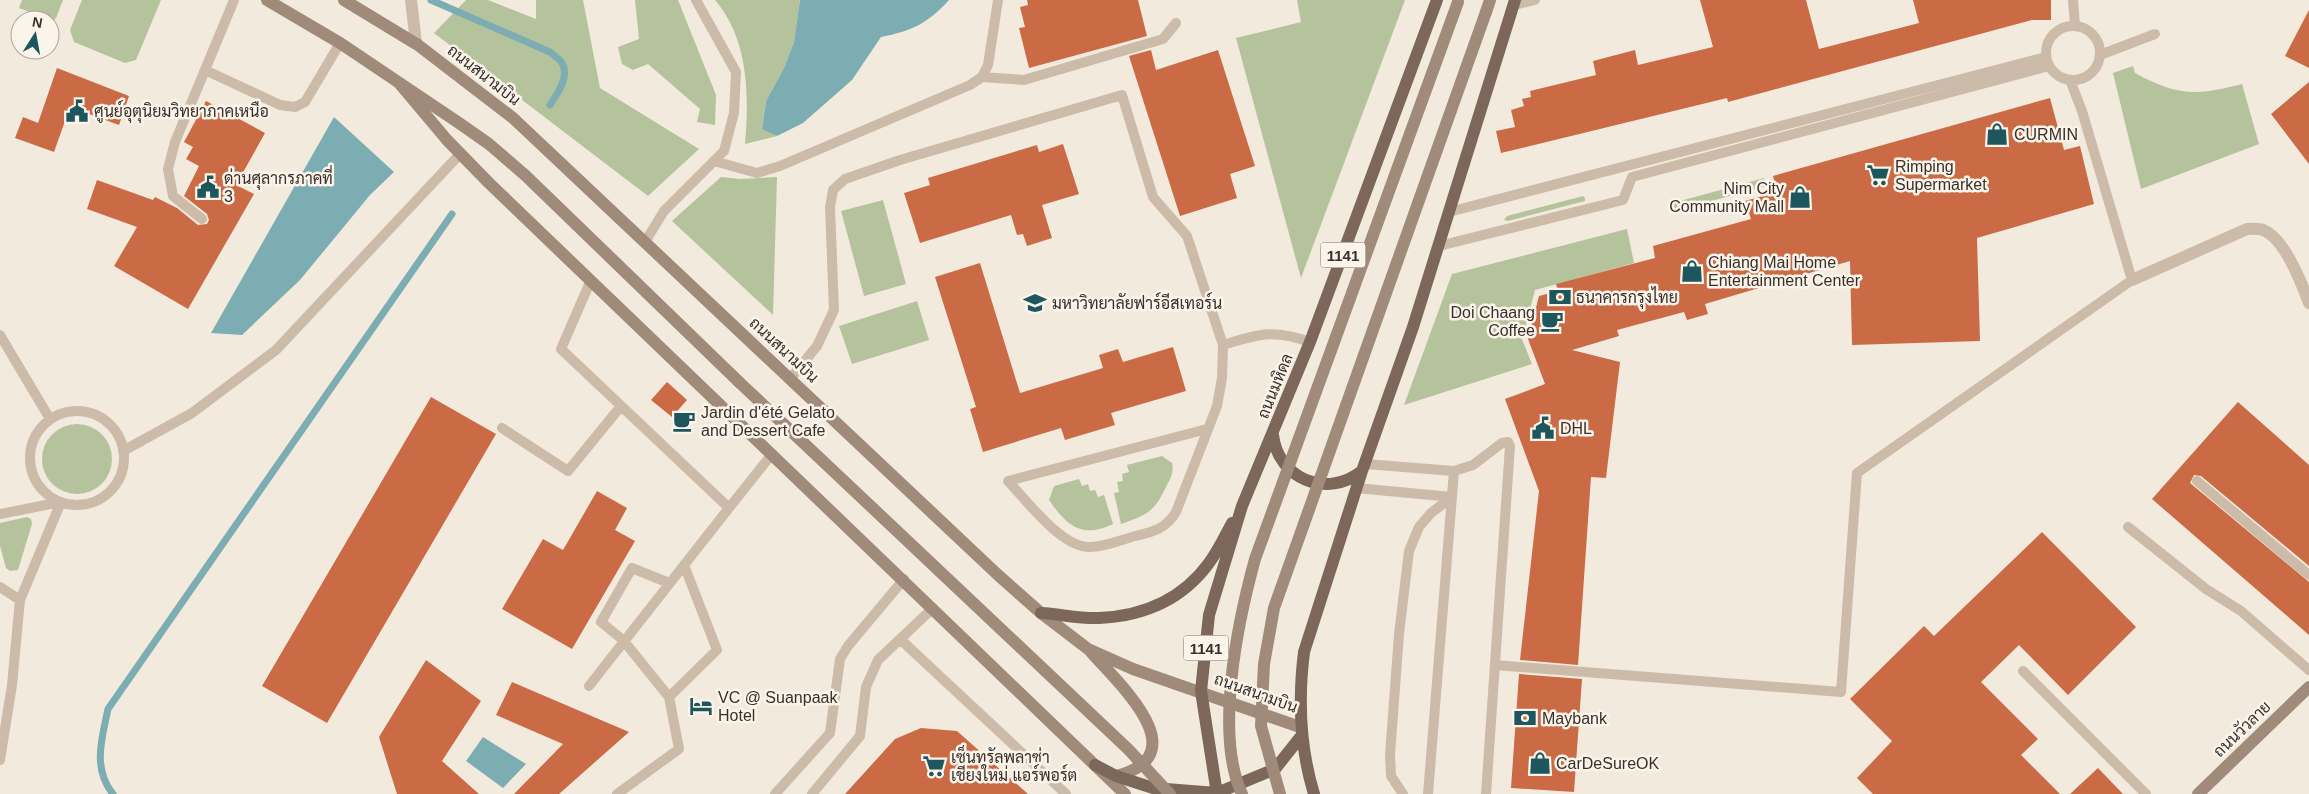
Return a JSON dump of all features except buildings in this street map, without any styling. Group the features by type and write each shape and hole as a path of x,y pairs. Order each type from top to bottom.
{"main road":[{"path":"267,0 340,43 509,160 739,382 1128,749 1170,794"},
{"name":"ถนนสนามบิน","path":"344,0 416,44 513,118 1041,612 1088,649 1133,669 1201,691 1301,731"},
{"name":"ถนนมหิดล","path":"1217,794 1201,691 1210,615 1242,506 1310,342 1436,0"},
{"name":"1141","path":"1242,794 1232,758 1230,721 1234,660 1248,586 1259,550 1458,1"},
{"path":"1314,794 1301,731 1301,680 1304,652 1356,488 1439,246 1514,2"},
{"path":"1280,794 1261,726 1264,664 1274,608 1488,6"},
{"path":"400,83 460,154 904,579 1125,794"},
{"path":"1273,435 1278,456 1291,470 1313,483 1339,484 1352,479 1363,467"},
{"path":"1041,612 1098,618 1134,614 1161,606 1189,584 1208,564 1242,506"},
{"path":"1088,649 1144,713 1152,729 1150,753 1131,772 1116,776"},
{"name":"ถนนวัวลาย","path":"2198,794 2241,752 2308,693"},
{"path":"1095,765 1116,776 1153,788 1217,794 1275,769 1301,731"}],"street":[{"path":"412,2 416,44"},
{"path":"2132,280 2247,229 2264,230 2278,241 2300,278 2309,303"}],"lane":[{"path":"202,219 173,196 168,169 175,142 234,0"},
{"path":"645,242 664,211 724,151 734,113 736,72 696,0"},
{"path":"714,161 757,173 780,166 970,85 982,77 988,65 998,0"},
{"path":"1514,2 1535,0"},
{"path":"2073,0 2075,25"},
{"path":"982,77 1024,80 1163,39 1176,24"},
{"path":"2075,25 2086,28 2094,35 2099,45 2100,55 2098,66 2091,74 2081,79 2070,80 2060,77 2047,61 2048,40 2055,32 2065,26 2075,25"},
{"path":"2100,55 2156,34"},
{"path":"205,70 280,105 295,106 305,102 340,43"},
{"path":"1449,212 2047,61"},
{"path":"1439,246 1622,200 1632,177 2047,61"},
{"path":"1495,665 1841,692 1857,473 2132,280 2082,111 2070,80"},
{"path":"791,378 817,346 834,310 830,207 833,190 845,179 900,160 1122,96 1153,197 1187,236 1223,345 1222,378 1217,406 1176,512 1169,522 1156,531 1095,547 1081,546 1064,537 1008,481 1207,430"},
{"path":"123,451 192,413 276,350 460,154"},
{"path":"591,280 561,349 729,508"},
{"path":"1223,345 1265,333 1285,334 1310,342"},
{"path":"0,335 50,419"},
{"path":"502,428 568,471 621,406"},
{"path":"80,411 96,415 113,430 123,451 123,467 118,482 107,495 93,503 77,506 61,502 46,494 35,481 30,464 31,447 38,431 50,419 65,413 80,411"},
{"path":"1363,467 1454,471 1473,465 1502,442 1508,442 1510,446 1486,794"},
{"path":"588,686 772,454"},
{"path":"1428,794 1454,471"},
{"path":"2197,481 2309,575"},
{"path":"1356,488 1452,497"},
{"path":"1403,794 1391,776 1390,755 1399,634 1409,551 1419,527 1431,513 1452,497"},
{"path":"0,514 61,502"},
{"path":"0,760 12,684 20,600 61,502"},
{"path":"2128,527 2206,589 2242,611 2309,670"},
{"path":"669,697 717,650 684,565"},
{"path":"617,794 679,749 669,697 623,640 601,622 632,568 669,583"},
{"path":"775,794 830,733 840,659 848,646 904,579"},
{"path":"0,587 20,600"},
{"path":"812,794 860,736 866,687 878,660 933,608"},
{"path":"900,639 1066,794"},
{"path":"2023,671 2146,794"}],"green space":[{"path":"22,0 63,0 59,10 24,10 19,8"},
{"path":"82,0 161,0 136,60 125,63 74,42 70,30"},
{"path":"466,0 488,0 536,19 536,0 583,0 600,88 699,149 648,196 434,33"},
{"path":"635,0 678,0 716,95 715,125 697,122 700,109 648,64 633,70 622,64 618,47 639,39"},
{"path":"715,0 800,0 794,42 784,68 766,101 762,128 777,136 745,144 747,106 744,69 735,32"},
{"path":"1297,0 1405,0 1301,278 1236,38 1301,22"},
{"path":"2133,66 2135,73 2150,81 2175,90 2187,92 2212,91 2242,84 2259,144 2141,189 2113,73"},
{"path":"721,177 740,179 777,177 773,315 672,221"},
{"path":"1764,178 1766,186 1675,211 1673,203"},
{"path":"1583,196 1585,201 1508,221 1504,220 1507,216"},
{"path":"883,200 906,284 864,296 841,211"},
{"path":"1627,229 1634,263 1535,290 1522,339 1532,364 1404,405 1452,274"},
{"path":"917,301 929,340 852,364 839,326"},
{"path":"77,424 96,430 106,440 112,459 106,478 96,488 77,494 58,488 48,478 42,459 48,440 58,430"},
{"path":"1162,456 1172,463 1173,469 1170,479 1158,501 1150,511 1121,524 1114,493 1119,492 1117,482 1123,481 1122,474 1129,472 1127,465"},
{"path":"1079,479 1082,486 1088,484 1090,491 1095,490 1098,497 1104,495 1113,524 1092,530 1076,527 1062,517 1049,500 1054,486"},
{"path":"27,517 31,519 32,524 18,570 10,571 6,568 0,546 0,523"}],"water":[{"path":"800,0 949,0 934,15 919,25 902,32 881,37 852,80 803,123 777,136 762,129 766,101 784,68 794,42"},
{"path":"334,117 394,172 370,195 300,280 242,335 211,333"},
{"path":"483,737 526,764 503,788 466,761"}],"waterway":[{"path":"431,0 550,52 558,59 564,68 564,80 550,105"},
{"path":"113,794 103,774 100,753 108,709 452,214"}],"place":[{"name":"ศูนย์อุตุนิยมวิทยาภาคเหนือ","path":"77,111"},
{"name":"CURMIN","path":"1997,134"},
{"name":"Rimping Supermarket","path":"1878,175"},
{"name":"ด่านศุลากรภาคที่ 3","path":"208,187"},
{"name":"Nim City Community Mall","path":"1800,197"},
{"name":"Chiang Mai Home Entertainment Center","path":"1692,271"},
{"name":"ธนาคารกรุงไทย","path":"1560,297"},
{"name":"มหาวิทยาลัยฟาร์อีสเทอร์น","path":"1035,303"},
{"name":"Doi Chaang Coffee","path":"1552,321"},
{"name":"Jardin d'été Gelato and Dessert Cafe","path":"684,421"},
{"name":"DHL","path":"1543,428"},
{"name":"VC @ Suanpaak Hotel","path":"701,706"},
{"name":"Maybank","path":"1525,718"},
{"name":"CarDeSureOK","path":"1540,763"},
{"name":"เซ็นทรัลพลาซ่า เชียงใหม่ แอร์พอร์ต","path":"934,766"}]}
